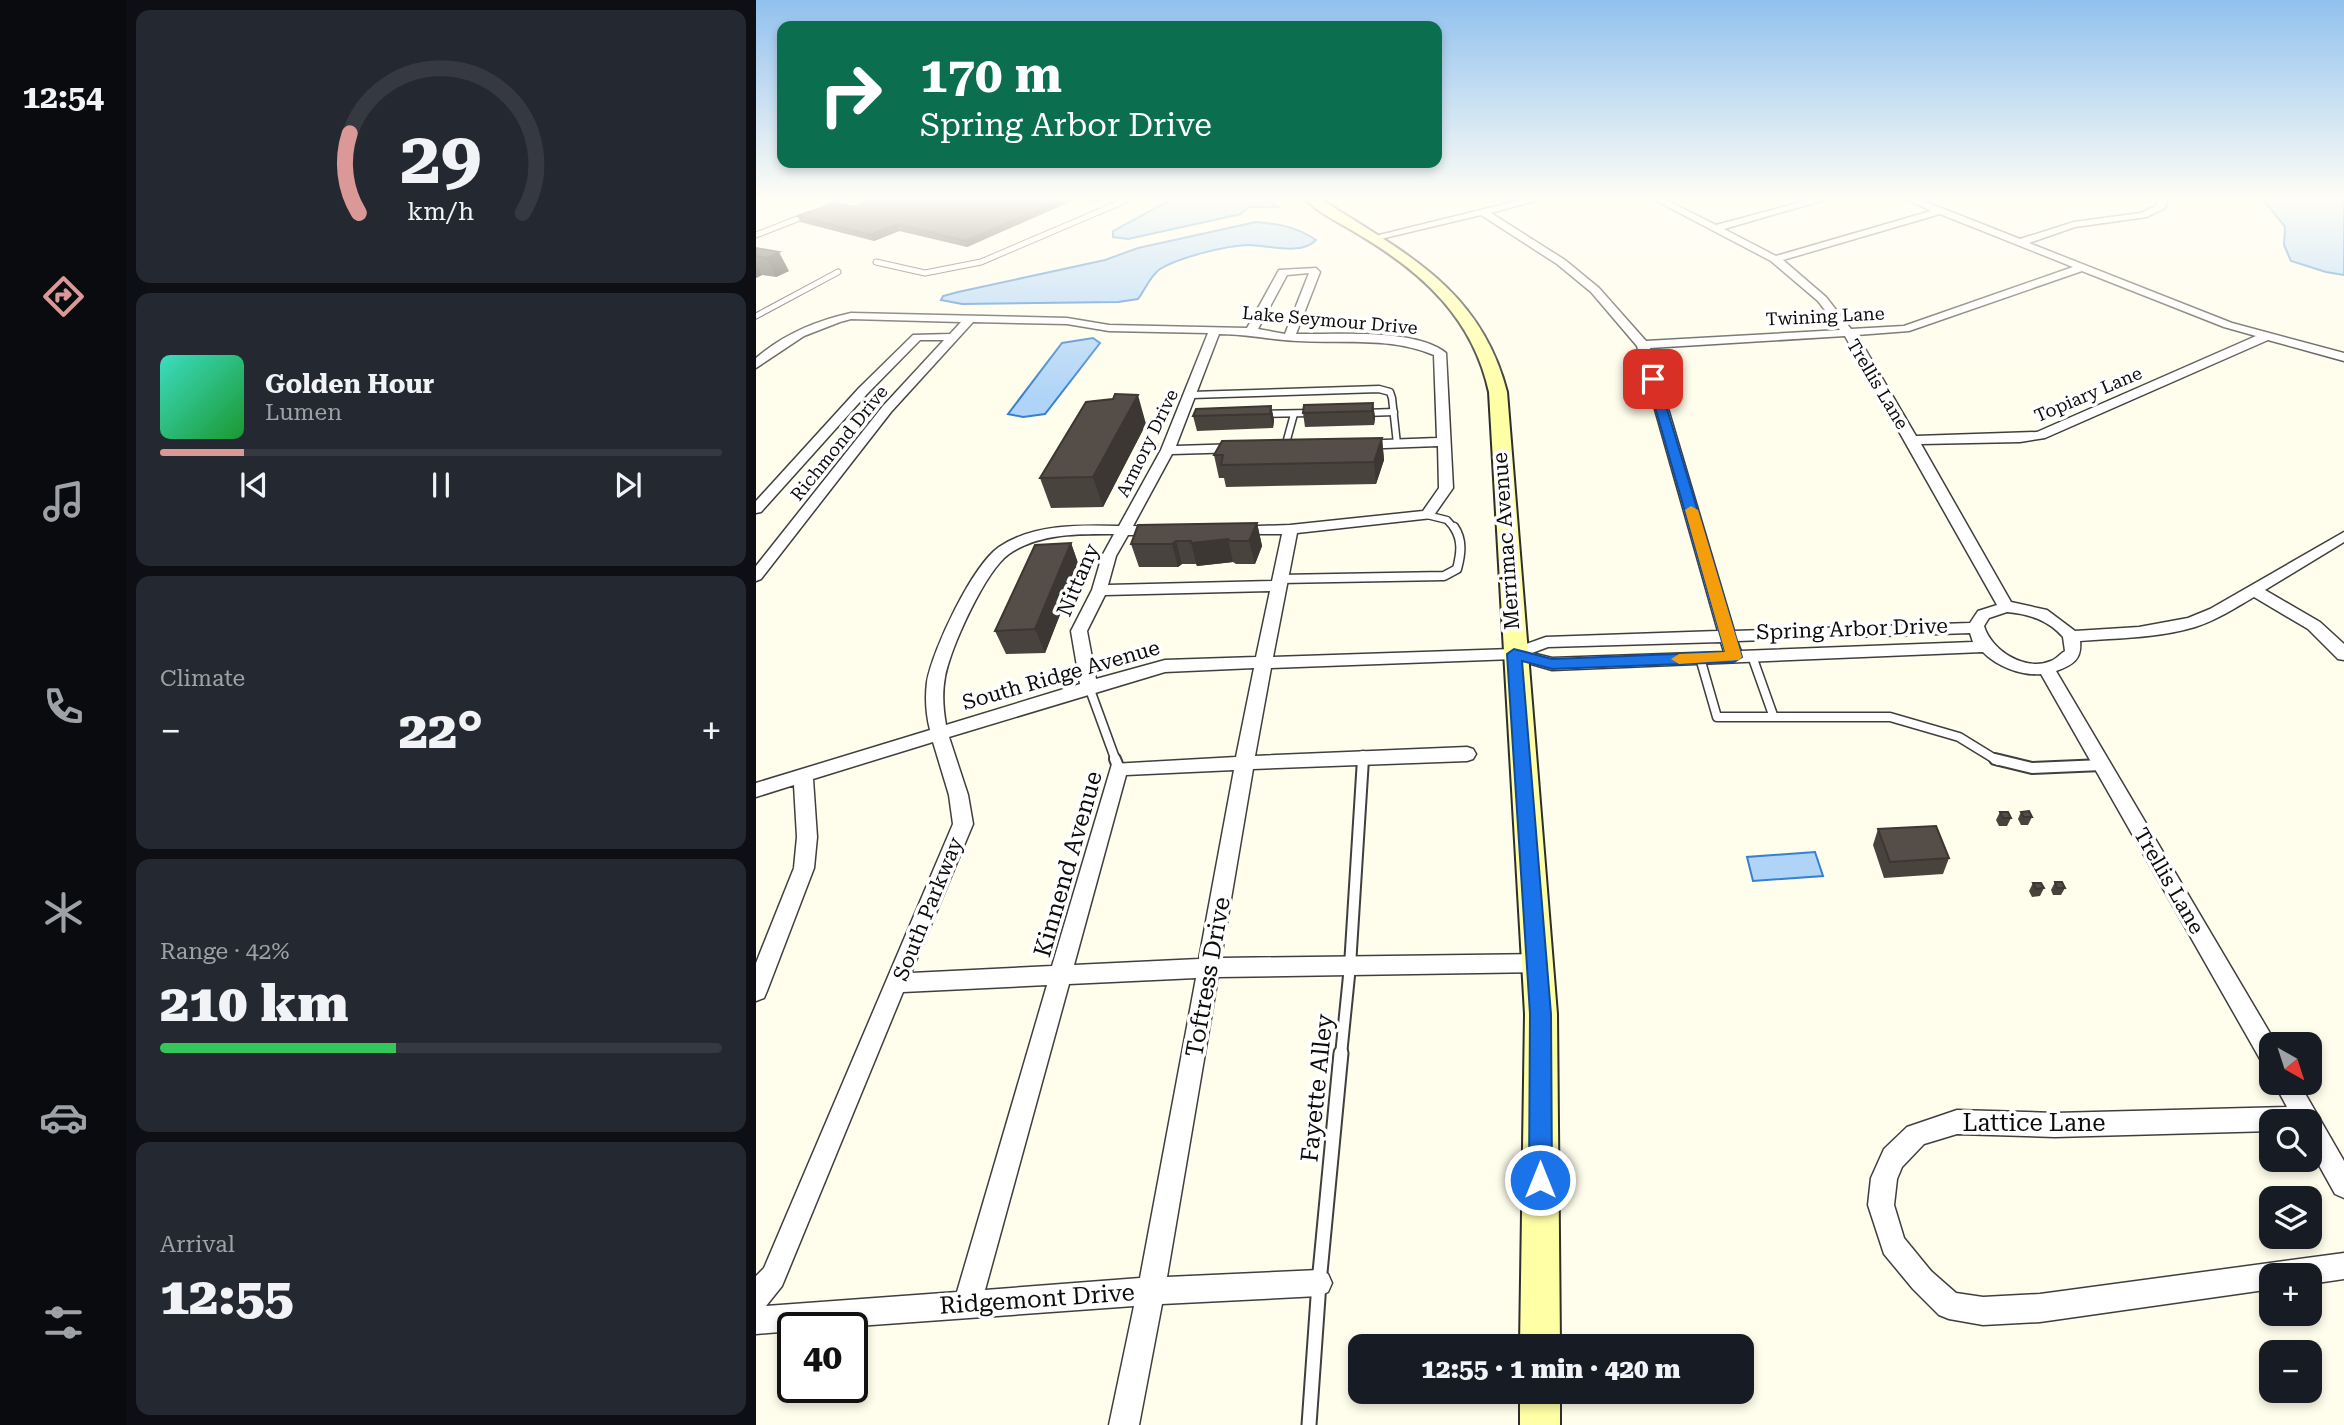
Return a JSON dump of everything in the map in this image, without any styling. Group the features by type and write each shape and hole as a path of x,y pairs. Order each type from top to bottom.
{"street":[{"name":"Merrimac Avenue","path":"1412,264 1428,275 1471,324 1494,370 1498,392 1514,654 1541,1014 1540,1334"},
{"path":"1565,264 1595,290 1643,345 1734,657"},
{"name":"Trellis Lane","path":"1782,264 1822,299 1859,346 2006,607"},
{"path":"2076,264 2208,317 2344,356"},
{"name":"Twining Lane","path":"1643,345 1905,329 2083,267"},
{"path":"1251,331 1283,272 1312,270 1315,272 1289,337"},
{"name":"Lake Seymour Drive","path":"756,364 796,334 829,320 851,316 1067,321 1109,328 1251,331 1289,337 1387,340 1418,344 1440,353 1446,442 1446,488 1427,515"},
{"name":"Richmond Drive","path":"756,576 887,409 971,318"},
{"name":"Armory Drive","path":"1122,531 1190,416 1191,395 1215,330"},
{"name":"Topiary Lane","path":"1911,440 2020,438 2040,435 2269,335"},
{"name":"Richmond Drive","path":"756,509 863,391 918,337 954,337"},
{"path":"1341,445 1446,442"},
{"path":"1168,450 1279,447"},
{"path":"1220,530 1290,529 1427,515"},
{"name":"Toftress Drive","path":"1124,1425 1153,1291 1262,662 1290,529"},
{"path":"1122,531 1178,530"},
{"name":"South Parkway","path":"756,1296 774,1277 962,824 962,805 935,712 934,689 940,660 988,565 1014,545 1055,531 1122,531"},
{"name":"Nittany","path":"1089,687 1079,631 1100,590 1101,578 1122,531"},
{"path":"2071,636 2139,632 2192,623 2216,613 2344,536"},
{"path":"1100,590 1279,583"},
{"path":"2254,590 2308,620 2332,639 2344,655"},
{"path":"2006,607 2029,609 2052,618 2071,636 2073,653 2067,660 2046,668 2011,663 1983,646 1976,637 1974,628 1983,613 2006,607"},
{"name":"Spring Arbor Drive","path":"1514,654 1546,642 1974,628"},
{"name":"Spring Arbor Drive","path":"1514,654 1552,664 1983,646"},
{"name":"South Ridge Avenue","path":"756,790 1165,666 1514,654"},
{"name":"Trellis Lane","path":"2046,668 2259,1036"},
{"name":"Kinnend Avenue","path":"967,1304 1119,769 1246,765 1363,755 1466,754"},
{"path":"756,991 804,868 807,837 803,775"},
{"path":"898,982 1210,968 1537,963"},
{"name":"Lattice Lane","path":"2259,1123 2055,1125 1956,1122 1916,1135 1893,1158 1884,1178 1881,1205 1893,1245 1922,1280 1949,1305 1983,1311 2040,1308 2259,1278"},
{"path":"2322,1146 2344,1185"},
{"name":"Lattice Lane","path":"2322,1269 2344,1266"},
{"name":"Ridgemont Drive","path":"756,1320 1153,1291 1319,1283"},
{"path":"1540,1404 1540,1425"}],"lane":[{"path":"887,264 925,273 968,264"},
{"path":"756,316 838,272"},
{"path":"1191,395 1379,389 1390,392 1397,444"},
{"path":"1356,413 1394,412"},
{"path":"1252,415 1319,413"},
{"path":"1279,447 1294,414"},
{"path":"1279,583 1444,576 1457,569 1460,560 1460,535 1450,520 1427,515"},
{"path":"1752,656 1773,715"},
{"path":"1700,658 1717,717 1890,717 1959,737 1998,761 2032,768 2102,765"},
{"path":"1089,687 1119,769"},
{"name":"Fayette Alley","path":"1309,1425 1319,1283 1350,966 1363,755"}],"water":[{"path":"1084,264 1170,264 1157,272 1138,299 1118,302 962,304 941,300 943,296"},
{"path":"2302,264 2344,264 2344,275"},
{"path":"1093,338 1100,343 1045,414 1023,417 1008,414 1062,343"},
{"path":"1815,852 1823,876 1753,881 1747,857"}],"building":[{"path":"1115,394 1138,395 1093,477 1040,478 1086,402 1113,399"},
{"path":"1373,403 1372,411 1303,413 1304,405"},
{"path":"1271,406 1270,414 1193,416 1196,409"},
{"path":"1382,438 1374,462 1221,465 1223,455 1214,455 1222,441"},
{"path":"1257,523 1249,541 1228,539 1191,543 1176,541 1172,544 1131,544 1138,525"},
{"path":"1071,543 1035,629 995,631 1035,545"},
{"path":"2029,811 2032,817 2024,817 2021,812"},
{"path":"2000,812 2008,812 2011,818 2003,818"},
{"path":"1936,826 1949,858 1890,862 1878,829"},
{"path":"2055,882 2062,882 2065,888 2057,888"},
{"path":"2033,883 2041,883 2044,888 2036,889"}],"slow traffic":[{"path":"1679,659 1734,657 1691,510"}],"route":[{"path":"1540,1180 1541,1014 1514,654 1552,664 1734,657 1653,379"}]}
